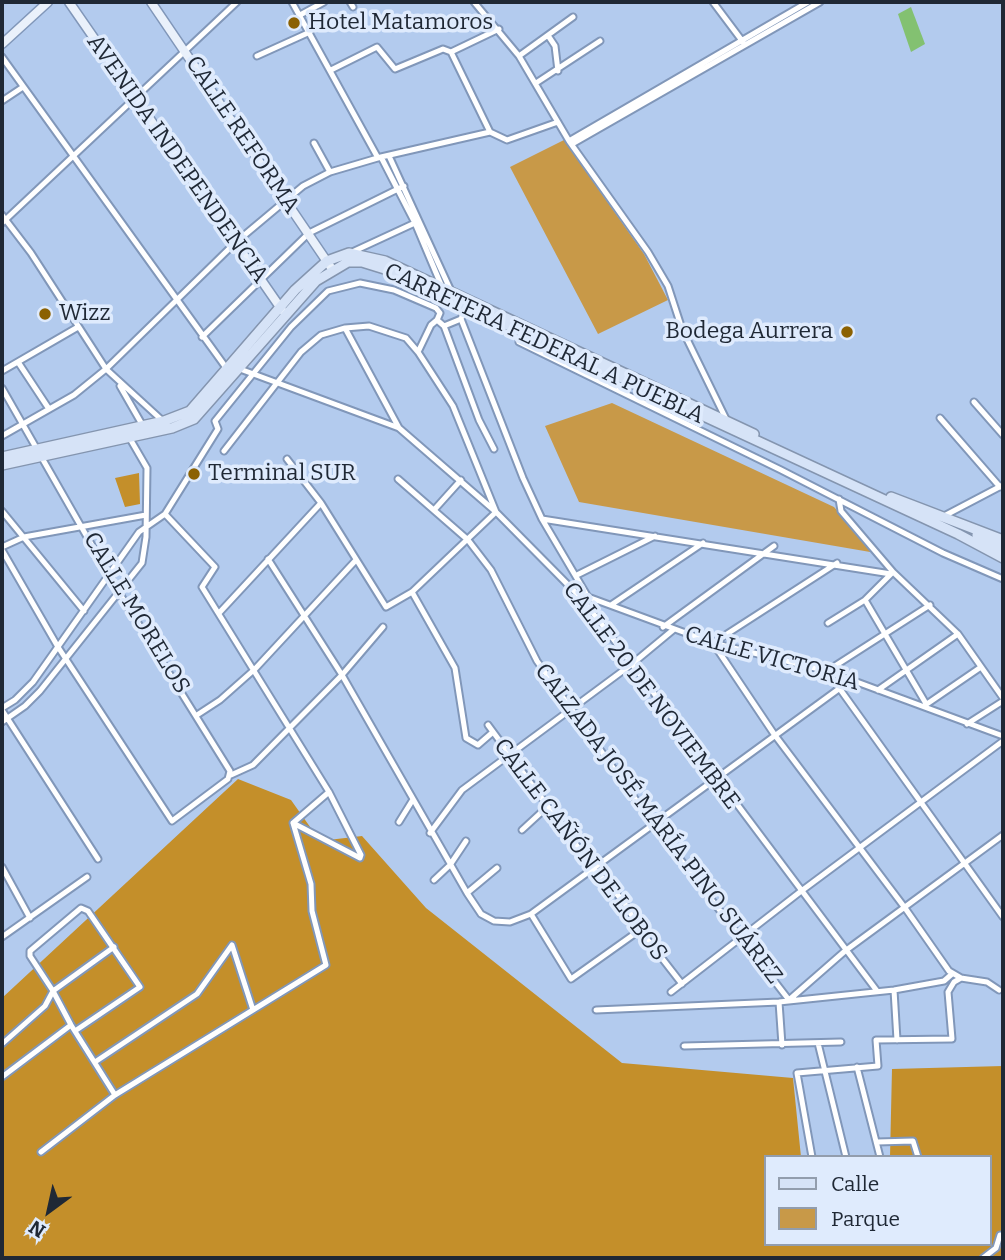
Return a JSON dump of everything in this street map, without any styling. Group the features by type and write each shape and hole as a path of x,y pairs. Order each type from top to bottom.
{"main road":[{"name":"CARRETERA FEDERAL A PUEBLA","path":"349,253 385,261 467,303 940,521 1003,558"},
{"path":"202,407 227,369 282,311 329,265 349,253"},
{"name":"CARRETERA FEDERAL A PUEBLA","path":"329,265 362,262 429,285"},
{"path":"2,464 38,453 165,425 202,407 240,369 282,311"},
{"name":"CARRETERA FEDERAL A PUEBLA","path":"726,424 752,440 940,521 1003,540"},
{"path":"2,457 129,437 144,428"},
{"path":"964,527 1003,550"}],"street":[{"path":"2,44 48,2"},
{"name":"AVENIDA INDEPENDENCIA","path":"69,2 282,311"},
{"name":"CALLE REFORMA","path":"151,2 329,265"},
{"path":"292,2 379,158 401,188"},
{"path":"300,15 324,2"},
{"path":"474,2 519,56 558,122 668,286 682,329 726,424"},
{"path":"713,2 743,43"},
{"path":"743,43 808,2"},
{"path":"571,142 820,2"},
{"path":"165,425 106,369 3,219 235,3"},
{"path":"519,56 549,37 573,17"},
{"path":"451,52 499,29"},
{"path":"257,56 310,32"},
{"path":"549,37 555,46 558,71"},
{"path":"536,83 600,41"},
{"path":"331,70 374,47 379,48 393,69 443,49 451,52 490,132"},
{"path":"2,57 227,369"},
{"path":"2,101 23,87"},
{"path":"2,436 74,395 106,369 235,243 303,186 330,172 379,158 490,132 507,139 558,122"},
{"path":"314,143 330,172"},
{"path":"389,156 448,294"},
{"path":"202,337 309,233 401,188"},
{"path":"349,253 418,222"},
{"path":"418,222 448,294"},
{"path":"215,421 291,327 328,291 360,284 394,290 436,308 440,313 418,352"},
{"path":"467,303 461,319 523,478 542,519 577,575 585,598"},
{"path":"444,326 461,319"},
{"path":"437,320 444,326 479,419 494,449"},
{"path":"223,451 302,352 321,335 345,328 369,326 387,330 406,338 453,406 496,512 412,592 386,607 321,503 287,459"},
{"path":"2,371 78,327"},
{"path":"345,328 399,428"},
{"path":"519,342 943,553 1003,579"},
{"path":"18,362 49,410"},
{"name":"CALLE 20 DE NOVIEMBRE","path":"240,369 399,428 461,480 585,598 715,779 877,991"},
{"path":"119,384 144,428"},
{"name":"CALLE MORELOS","path":"2,388 38,453 84,526 118,591 197,715 231,775"},
{"path":"974,402 1003,435"},
{"path":"98,859 5,721 2,709 33,682 146,525 165,514 218,429 215,421 202,407"},
{"path":"940,418 1001,486 940,521"},
{"path":"5,721 25,706 67,658 142,563 146,525 146,461 129,437"},
{"path":"746,453 752,440"},
{"name":"CALZADA JOSÉ MARÍA PINO SUÁREZ","path":"398,479 468,540 491,570 537,661 653,824 789,1000"},
{"path":"434,510 461,480"},
{"path":"839,499 841,511 892,573 930,604 958,634 1003,700 967,724"},
{"path":"219,612 321,503"},
{"path":"2,511 84,611"},
{"path":"165,514 215,566 202,587 329,792 361,857 293,823"},
{"path":"146,515 24,537 2,548 58,647 173,821 231,775 253,765 342,675 383,627"},
{"path":"542,519 892,573"},
{"path":"577,575 656,536"},
{"path":"611,605 703,543"},
{"path":"663,627 767,554 774,546"},
{"path":"268,559 342,675 430,833 467,893 481,914 494,921 510,922 531,914 774,734 852,680"},
{"path":"197,715 220,700 255,669 356,560"},
{"path":"837,563 713,643 774,734 905,908 951,974 980,980 999,990"},
{"path":"828,623 865,600 892,573"},
{"name":"CALLE CAÑÓN DE LOBOS","path":"412,592 455,668 466,738 478,745 493,732 594,869 624,902 640,930 682,985"},
{"name":"CALLE VICTORIA","path":"585,598 713,643 827,671 1003,736"},
{"path":"865,600 886,633 924,705 982,667"},
{"path":"930,604 827,671 919,804 1003,917"},
{"path":"430,833 462,790 509,752 632,664 673,630"},
{"path":"878,690 905,668 958,634"},
{"path":"488,725 493,732"},
{"path":"671,992 1003,741"},
{"path":"293,823 329,792"},
{"path":"399,822 412,801"},
{"path":"522,830 548,807"},
{"path":"41,1152 115,1095 326,965 312,911 311,884 293,823"},
{"path":"789,1000 845,951 1003,835"},
{"path":"434,880 450,865 466,841"},
{"path":"2,867 30,918"},
{"path":"467,893 497,867"},
{"path":"2,937 87,877"},
{"path":"75,1031 140,987 88,911 81,908 30,951 71,1025 115,1095"},
{"path":"531,914 570,979 640,930"},
{"path":"95,1062 197,994 232,946 253,1010"},
{"path":"2,1044 37,1014 53,991 114,947"},
{"path":"596,1010 779,1002 894,990 944,981 951,974"},
{"path":"812,1155 797,1073 878,1066 876,1040 952,1039 948,992 949,986 961,978"},
{"path":"894,990 897,1040"},
{"path":"779,1002 782,1045"},
{"path":"2,1077 71,1025"},
{"path":"684,1046 842,1042"},
{"path":"818,1043 846,1155"},
{"path":"858,1067 880,1155"},
{"path":"877,1142 913,1141 917,1155"},
{"path":"983,1258 996,1248 1000,1236 1003,1238"}],"green space":[{"path":"564,140 644,254 668,300 598,334 510,167"},
{"path":"612,403 834,507 876,553 579,502 545,426"}],"shaded area":[{"path":"911,7 925,44 911,52 898,14"},
{"path":"139,473 140,504 125,507 115,478"},
{"path":"238,779 291,800 320,841 362,836 426,908 622,1063 793,1078 801,1155 764,1155 764,1246 991,1246 991,1155 890,1155 892,1069 1003,1066 1003,1258 2,1258 2,998"}],"place":[{"name":"Hotel Matamoros","path":"294,23"},
{"name":"Wizz","path":"45,314"},
{"name":"Bodega Aurrera","path":"847,332"},
{"name":"Terminal SUR","path":"194,474"}]}
